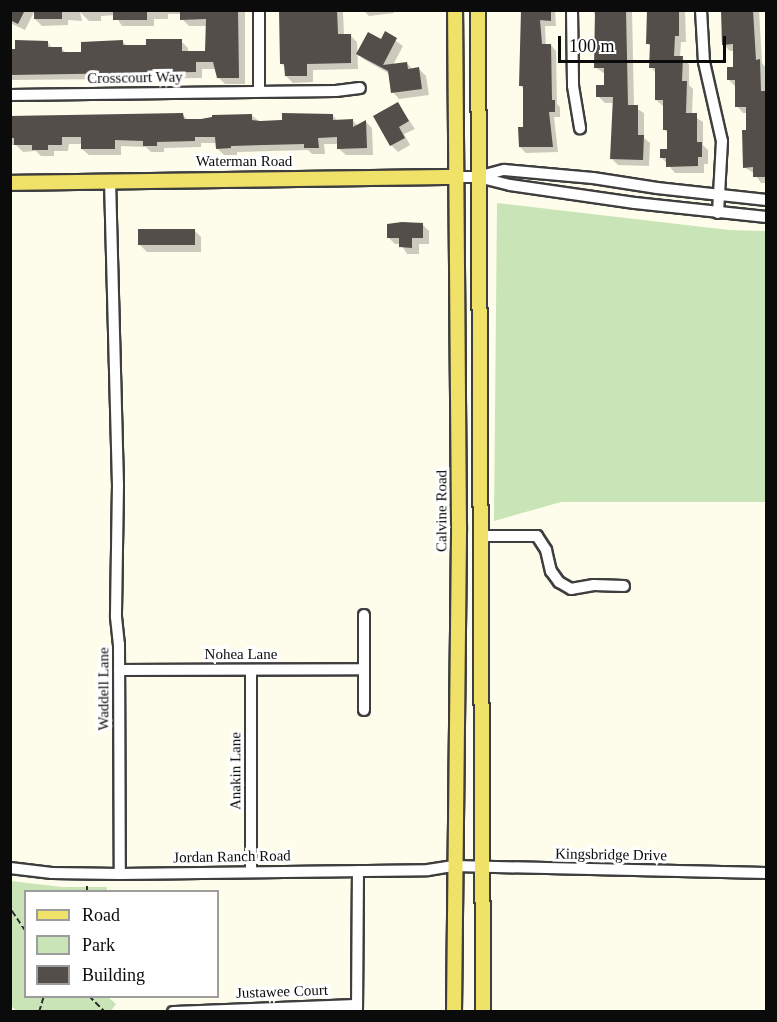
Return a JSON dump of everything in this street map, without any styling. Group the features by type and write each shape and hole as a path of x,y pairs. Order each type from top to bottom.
{"main road":[{"name":"Calvine Road","path":"454,1011 459,526 455,10"},
{"path":"478,10 483,1011"},
{"name":"Waterman Road","path":"10,183 456,177"}],"street":[{"path":"259,10 259,91"},
{"path":"572,10 573,86 580,129"},
{"path":"701,10 704,62 722,141 718,213"},
{"name":"Crosscourt Way","path":"10,95 336,91 360,88"},
{"name":"Waterman Road","path":"478,177 504,170 593,178 766,200"},
{"name":"Waterman Road","path":"456,177 478,177 510,185 766,218"},
{"name":"Waddell Lane","path":"110,180 117,505 120,874"},
{"path":"482,536 537,536 546,550 551,571 559,582 571,589 594,585 624,586"},
{"path":"363,710 364,615"},
{"name":"Nohea Lane","path":"119,670 363,669"},
{"name":"Anakin Lane","path":"251,670 251,871"},
{"name":"Kingsbridge Drive","path":"454,866 766,873"},
{"name":"Jordan Ranch Road","path":"10,868 52,873 120,874 428,870 454,866"},
{"path":"357,1008 358,871"},
{"name":"Justawee Court","path":"173,1011 357,1008"}],"path":[{"path":"10,901 12,911 24,929"},
{"path":"91,998 105,1011"}],"green space":[{"path":"497,203 729,230 766,231 766,502 561,502 494,521"},
{"path":"11,881 62,887 107,887 107,890 24,890 24,998 109,998 116,1004 111,1011 17,1011 11,1006"}],"building":[{"path":"10,10 25,10 18,24 10,20"},
{"path":"34,10 62,10 62,19 34,19"},
{"path":"113,10 147,10 147,20 113,20"},
{"path":"180,10 238,10 239,78 217,78 213,62 196,62 196,72 10,75 10,49 15,49 15,40 48,41 48,47 62,47 62,52 81,52 81,42 123,40 123,45 146,45 146,39 182,39 182,51 205,51 206,19 180,20"},
{"path":"279,10 337,10 338,34 351,34 351,63 307,64 307,76 285,76 284,64 280,64"},
{"path":"521,10 551,10 551,21 540,20 542,44 551,44 552,100 555,100 555,112 549,112 553,147 519,147 518,127 523,127 523,86 519,86"},
{"path":"595,10 626,10 628,105 638,105 638,135 644,135 643,160 610,159 613,97 596,97 596,85 604,85 604,68 594,68"},
{"path":"647,10 679,10 679,36 675,36 674,56 683,56 682,81 687,81 686,113 697,113 697,142 702,142 702,157 698,157 698,166 666,167 666,158 660,158 660,149 667,149 667,130 663,130 663,100 655,100 655,68 649,68 650,44 646,44"},
{"path":"721,10 753,10 756,60 760,59 761,91 766,91 766,177 753,177 753,167 743,168 742,130 746,130 746,107 735,107 735,80 727,80 727,67 733,67 733,44 722,45"},
{"path":"385,31 397,38 383,65 407,62 408,69 419,67 422,89 391,93 388,71 356,54 368,32 381,39"},
{"path":"398,102 409,121 399,127 405,138 390,146 373,116"},
{"path":"183,113 184,119 201,119 212,117 212,115 252,114 252,120 260,121 282,120 282,113 333,114 333,120 353,119 353,127 366,120 367,148 337,149 337,137 318,138 319,148 304,148 304,144 231,146 231,148 216,149 215,137 195,137 195,141 157,142 157,146 143,146 143,141 115,140 115,149 81,149 81,137 62,137 62,145 48,145 48,150 32,150 32,145 14,145 14,138 10,138 10,116"},
{"path":"423,223 423,238 412,238 412,248 399,247 399,238 387,238 387,224"},
{"path":"138,229 195,229 195,245 138,245"}]}
